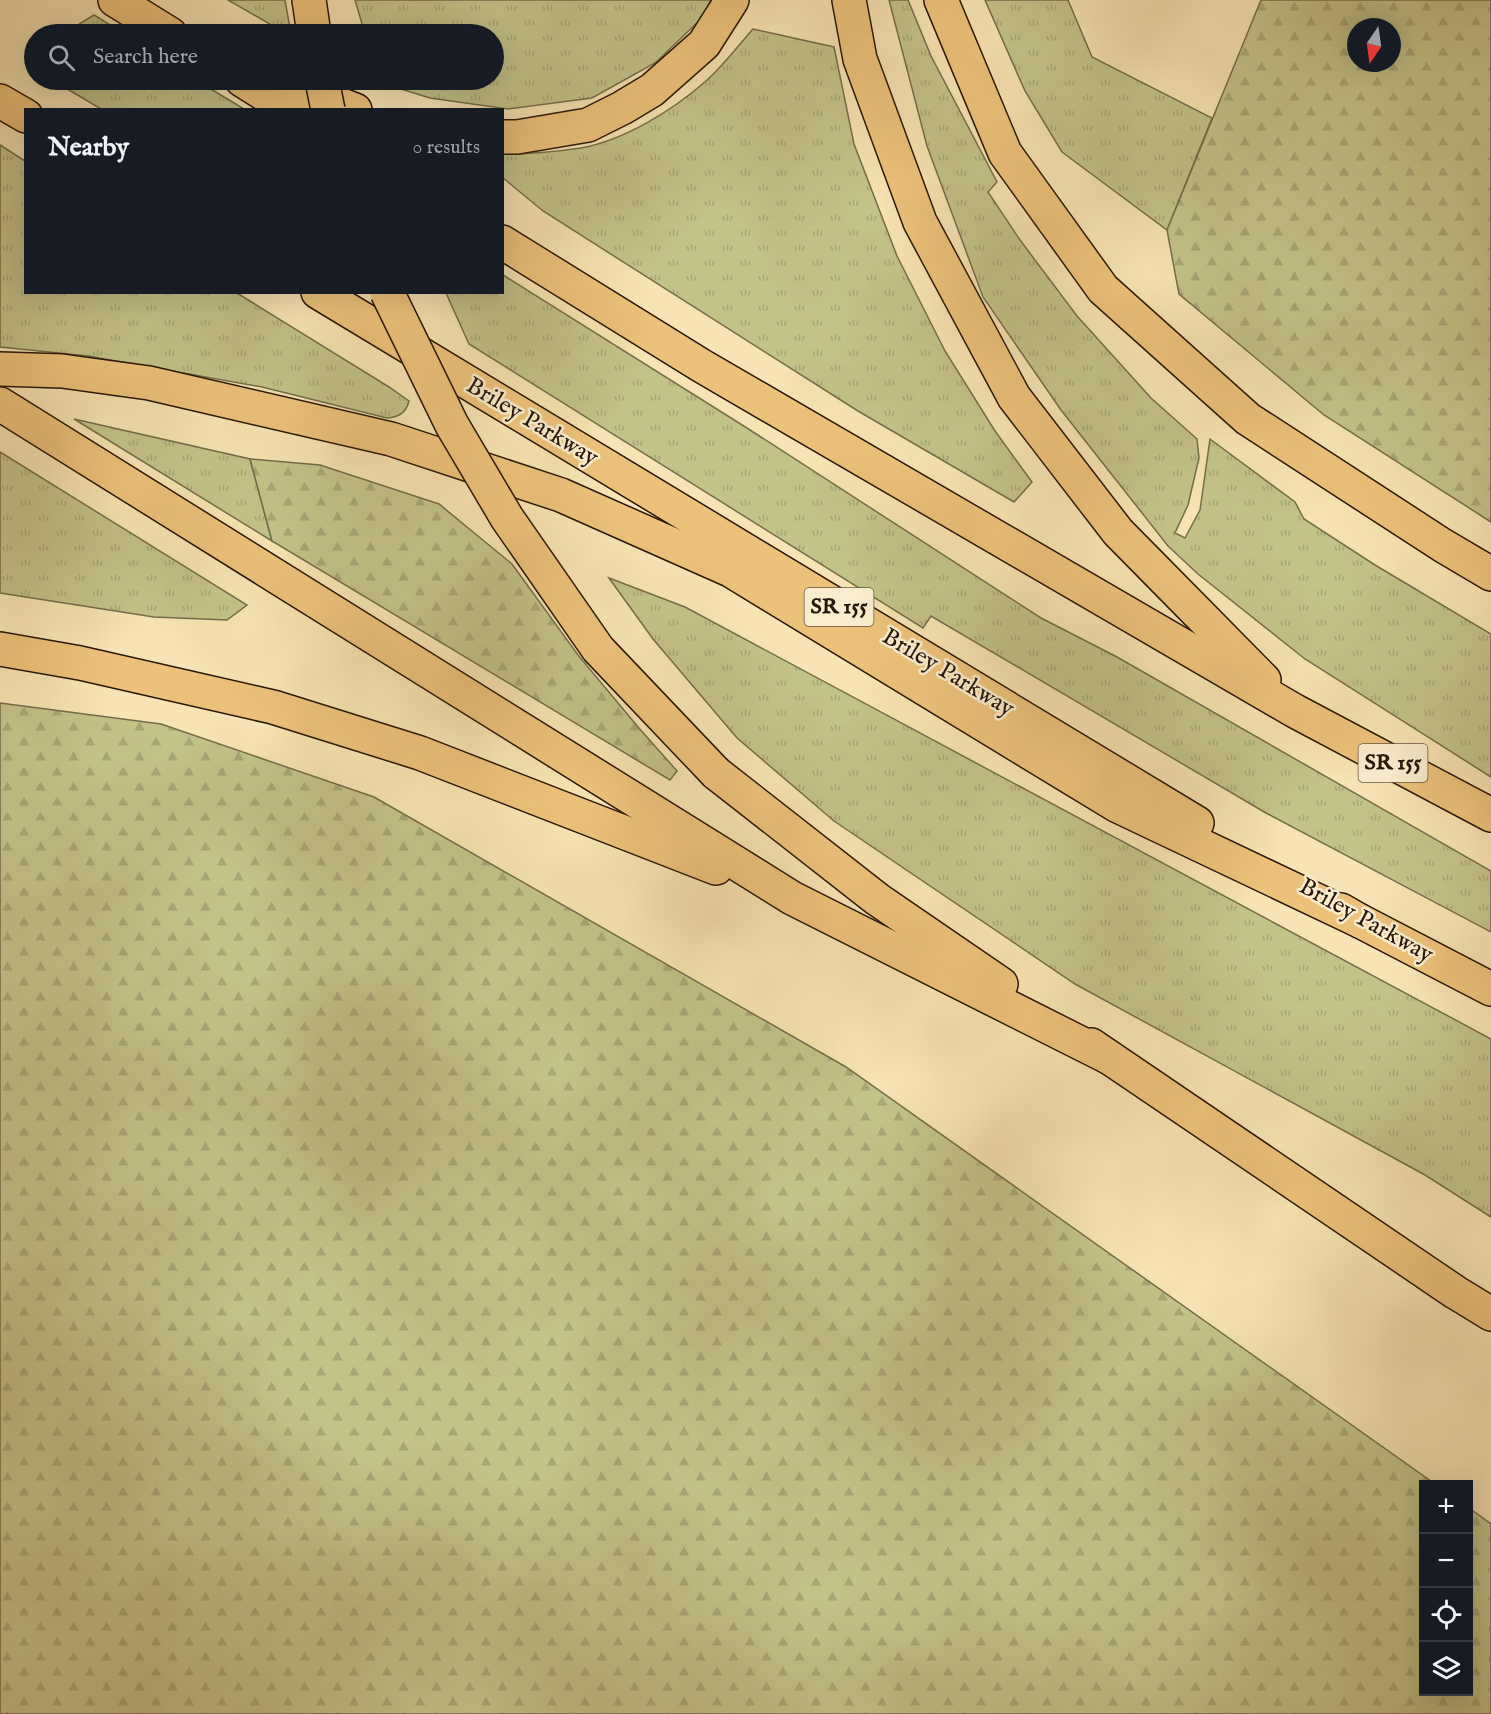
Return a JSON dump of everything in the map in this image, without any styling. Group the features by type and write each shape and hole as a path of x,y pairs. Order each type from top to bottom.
{"highway":[{"path":"309,0 313,24"},
{"path":"504,137 517,137 588,125 652,90 704,44 732,0"},
{"path":"849,0 860,59 920,222 1014,398 1118,532 1294,711"},
{"path":"941,0 1005,153 1103,289 1248,419 1442,545 1491,574"},
{"path":"116,1 154,24"},
{"path":"258,90 287,108"},
{"path":"304,90 350,108"},
{"path":"324,90 328,108"},
{"path":"0,101 24,115"},
{"name":"SR 155","path":"504,243 702,366 1294,711 1491,815"},
{"name":"Briley Parkway","path":"321,294 1359,921 1491,988"},
{"path":"388,294 452,425 507,518 598,649 716,773 877,899 1455,1292 1491,1314"},
{"path":"0,369 62,372 149,383 391,439 561,495 730,570 1116,805 1359,921"},
{"path":"0,404 792,897 1110,1058"},
{"path":"0,649 80,663 273,707 420,753 792,897"}],"green space":[{"path":"228,0 285,0 289,24 270,24"},
{"path":"355,0 711,0 700,20 655,63 592,98 508,109 430,98 404,90 504,90 504,24 362,24"},
{"path":"889,0 908,0 931,56 997,182 988,192 1020,240 1077,316 1151,398 1197,439 1199,458 1188,505 1175,533 1185,538 1200,510 1210,439 1295,502 1304,519 1375,565 1491,634 1491,777 1305,659 1198,574 1168,546 1061,410 983,297 927,146"},
{"path":"985,0 1068,0 1092,57 1212,118 1167,230 1062,152 1025,91"},
{"path":"1261,0 1491,0 1491,522 1324,415 1179,294 1167,230"},
{"path":"94,15 109,24 79,24"},
{"path":"753,29 834,47 854,144 897,256 945,351 995,431 1032,482 1014,502 858,411 543,211 504,179 504,154 581,148 631,131 679,103 706,81"},
{"path":"69,90 213,90 242,108 99,108"},
{"path":"0,145 24,160 24,294 239,294 409,401 404,411 395,417 387,418 262,387 88,356 0,347"},
{"path":"504,276 747,428 1041,618 1117,657 1491,871 1491,932 1266,813 931,616 923,628 469,344 446,294 504,294"},
{"path":"74,419 250,459 272,541"},
{"path":"0,452 247,605 227,620 154,617 0,593"},
{"path":"250,459 320,465 439,504 512,564 578,655 677,771 670,780 272,541"},
{"path":"609,578 685,607 1491,1039 1491,1217 1425,1175 1075,984 834,821 737,738 653,639"},
{"path":"0,703 161,724 374,797 846,1067 1429,1480 1419,1480 1419,1696 1473,1696 1473,1511 1491,1524 1491,1714 0,1714"}]}
